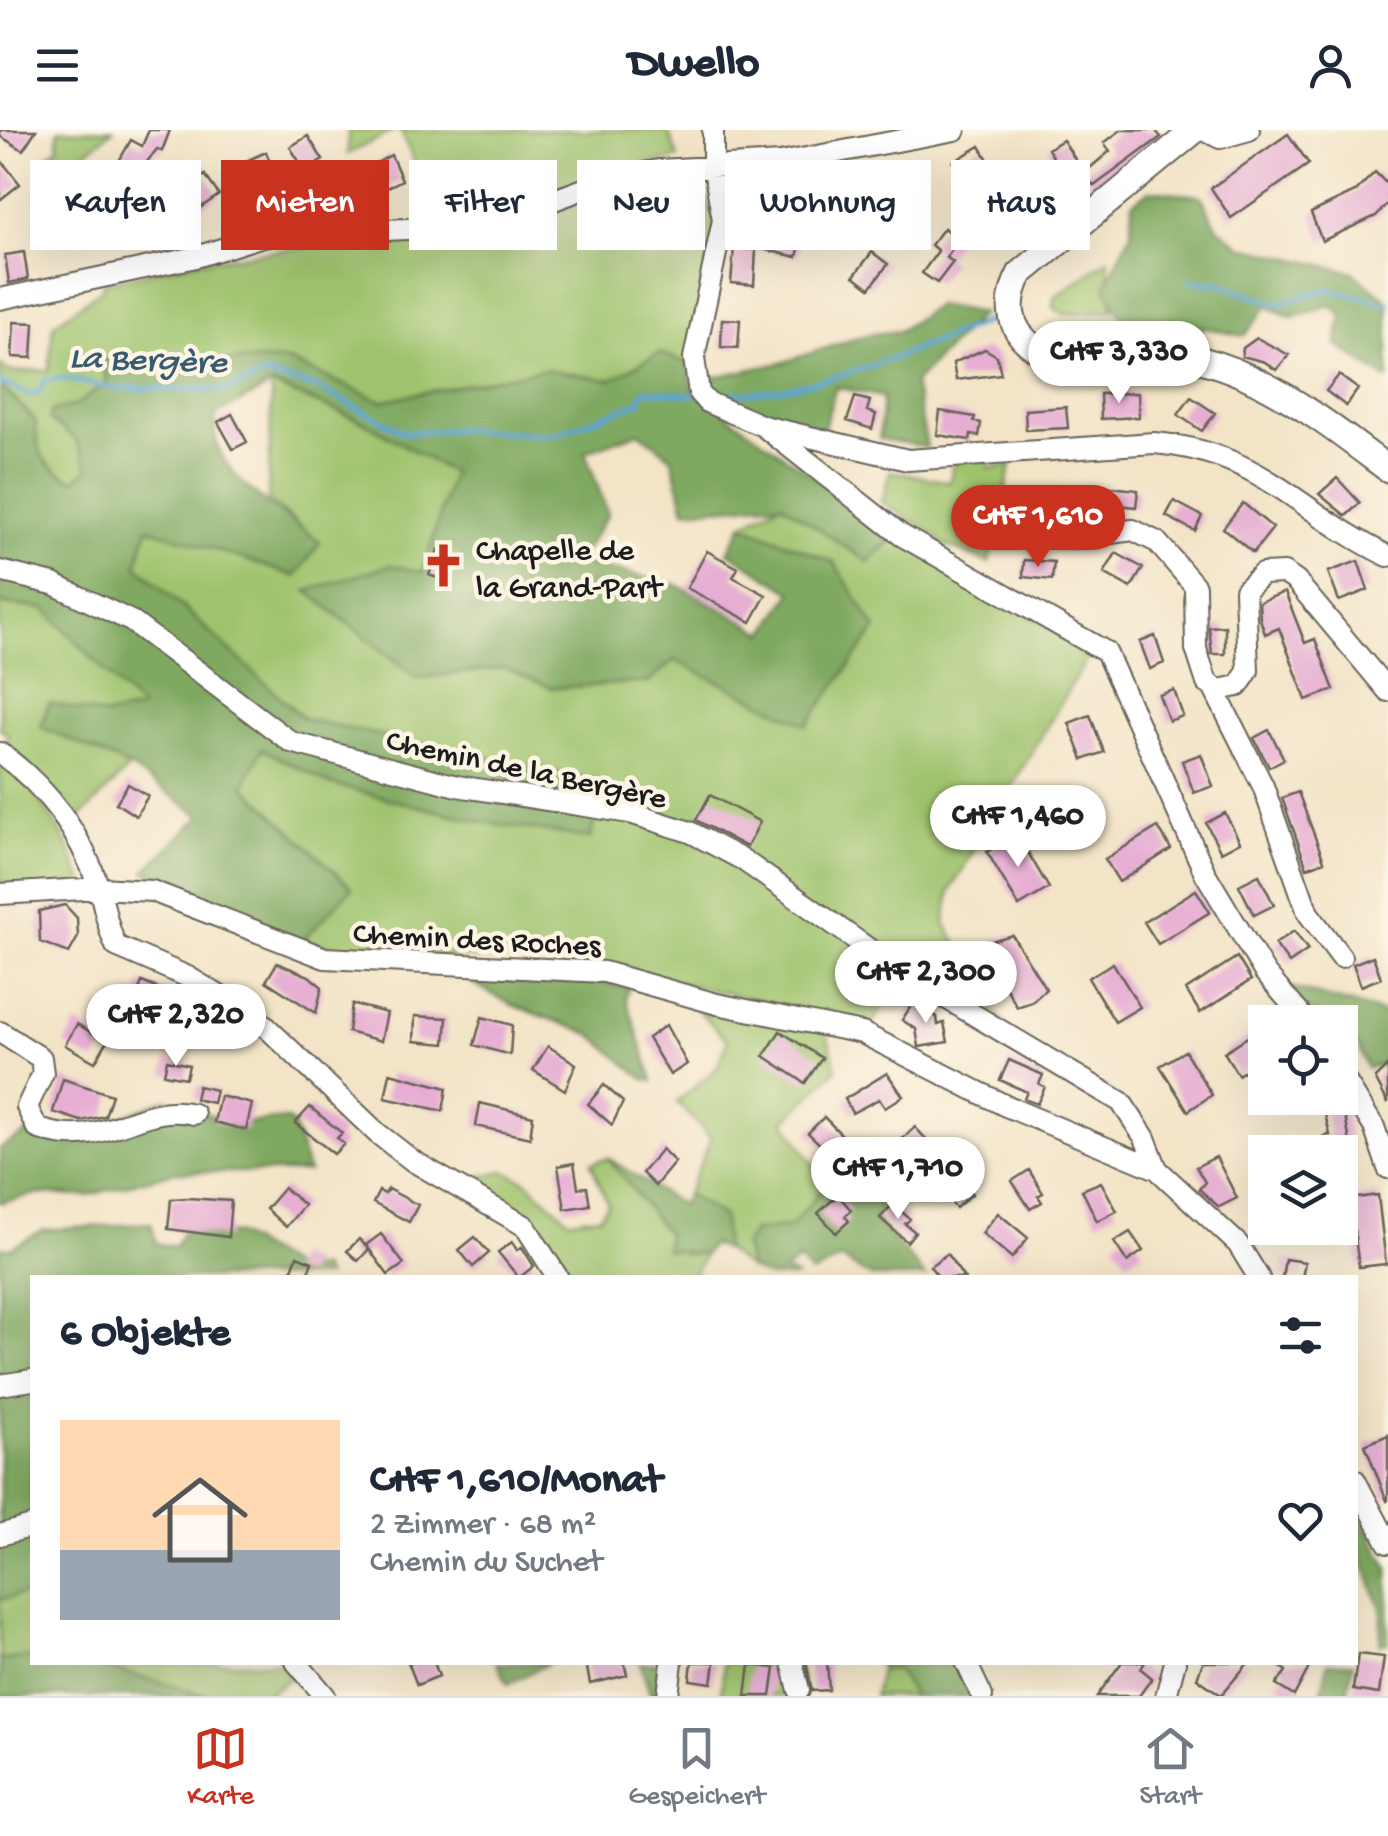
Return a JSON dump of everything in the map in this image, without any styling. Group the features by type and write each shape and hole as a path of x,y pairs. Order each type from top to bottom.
{"main road":[{"path":"1195,131 1020,274 1010,302 1011,318 1019,333 1051,356 1164,353 1208,363 1270,386 1388,469"}],"street":[{"path":"713,130 713,164 722,220 694,358 699,393 707,402 763,426 908,460 1154,443 1189,446 1263,474 1388,556"},
{"path":"0,300 196,257 263,236 467,226 503,219 605,181 713,164 780,163 955,130"},
{"path":"1195,131 1220,138 1250,130"},
{"path":"763,426 901,534 1106,652 1205,873 1265,973 1292,1005"},
{"path":"1011,535 1074,538 1134,530 1157,542 1195,586 1196,649 1263,786 1308,913 1341,957"},
{"name":"Chemin de la Bergère","path":"0,571 53,584 131,621 291,742 442,782 531,801 630,813 690,832 743,860 900,972 1121,1102 1145,1138 1157,1168"},
{"path":"1213,687 1233,689 1246,677 1243,597 1256,578 1276,572 1296,581 1388,691"},
{"path":"0,753 51,798 73,830 100,888 106,926 116,946 188,977 258,1018 361,1118 413,1161 525,1226 556,1275"},
{"name":"Chemin des Roches","path":"0,894 100,888 165,895 324,958 604,972 717,1004 830,1023 862,1033 1006,1106 1157,1168 1238,1244 1257,1275"},
{"path":"0,1032 42,1058 43,1073 27,1108 36,1128 82,1135 122,1128 172,1108 194,1114"},
{"path":"1358,1101 1374,1127 1388,1168"},
{"path":"0,1385 30,1380"},
{"path":"1358,1486 1388,1543"},
{"path":"0,1535 30,1527"},
{"path":"299,1665 325,1696"},
{"path":"668,1696 672,1665"},
{"path":"793,1665 799,1690"},
{"path":"967,1665 982,1696"},
{"path":"1166,1696 1174,1665"}],"green space":[{"path":"58,130 113,130 76,160 42,160 58,148"},
{"path":"348,130 395,130 348,154"},
{"path":"400,130 668,130 678,158 577,160 577,184 557,191 557,160 414,160"},
{"path":"1150,190 1201,196 1218,228 1243,247 1353,272 1388,301 1388,380 1337,345 1342,315 1330,305 1294,318 1267,306 1244,336 1202,327 1183,353 1139,348 1105,287 1131,233 1132,203"},
{"path":"705,198 716,221 689,363 659,353 610,380 545,369 381,401 288,361 103,360 107,383 76,405 52,411 76,440 90,469 74,480 43,458 35,420 0,385 0,365 10,372 49,370 53,325 102,289 103,283 200,261 283,250 389,250 389,240 409,238 409,250 557,250 557,210 577,202 577,250 705,250"},
{"path":"1108,259 1113,310 1064,314 1054,308 1055,297"},
{"path":"937,305 982,313 914,383 927,447 879,439 883,397 836,387 824,428 766,420 712,396 704,379 781,363 866,335 899,331"},
{"path":"659,353 689,363 693,390 896,536 868,562 781,503 685,510 672,458 639,432 585,452 608,514 577,562 677,585 765,633 792,592 728,552 742,525 834,562 876,629 807,725 674,660 649,682 552,688 504,668 417,678 307,591 390,565 423,572 452,473 364,422 273,385 216,415 215,436 221,455 248,488 320,542 296,576 148,528 137,565 304,719 604,783 590,838 478,821 330,784 262,749 244,786 352,888 302,941 145,871 201,816 130,767 41,727 49,703 106,716 141,709 45,609 0,603 0,385 35,420 43,458 74,480 89,468 76,440 49,419 52,411 76,405 107,383 102,359 288,361 381,401 545,369 610,380"},
{"path":"272,385 364,422 453,473 423,572 417,678 504,668 552,688 649,682 673,659 807,725 834,562 742,525 781,503 868,562 896,536 1100,657 1086,660 950,891 945,923 1004,1024 900,978 872,1024 573,960 367,954 302,941 352,888 243,786 262,749 330,784 478,821 590,838 604,783 304,719 137,565 148,527 295,576 320,542 268,500"},
{"path":"988,458 990,468 1011,465 989,563 938,542 939,538 882,502 890,471 950,482 953,461"},
{"path":"0,604 45,609 142,709 106,716 49,703 41,726 130,767 75,823 39,799 66,841 89,897 0,903 0,754 8,734 0,729"},
{"path":"586,978 629,988 626,998 653,1081 644,1079 591,1034 512,1005 471,982"},
{"path":"1284,986 1355,1005 1304,1005"},
{"path":"1358,1006 1388,1014 1388,1063 1367,1068 1358,1046"},
{"path":"698,1010 825,1028 837,1069 785,1121 826,1184 791,1227 744,1247 750,1269 725,1250 723,1217 687,1194 711,1139 677,1102 717,1068 728,1041"},
{"path":"166,1099 234,1124 286,1119 293,1124 308,1172 175,1172 86,1196 36,1194 0,1203 0,1148 37,1128 75,1135"},
{"path":"873,1143 906,1185 874,1217 924,1275 868,1275 841,1259 811,1274 799,1260 784,1270 793,1275 764,1275 750,1269 744,1246 753,1231 791,1226 826,1184 820,1170"},
{"path":"608,1158 683,1254 705,1254 693,1275 568,1275 548,1240 527,1216 462,1180 504,1171 525,1180 569,1220 600,1216 608,1204 591,1163"},
{"path":"608,1158 681,1205 687,1194 723,1217 725,1250 711,1244 705,1254 666,1250 667,1234"},
{"path":"151,1223 156,1243 175,1247 183,1231 236,1234 298,1270 321,1268 325,1275 30,1275 30,1592 0,1600 0,1247 10,1248 43,1230"},
{"path":"1358,1512 1388,1567 1388,1643 1380,1644 1382,1611 1358,1547"},
{"path":"30,1592 30,1657 0,1660 0,1600"},
{"path":"30,1657 30,1665 96,1665 209,1696 0,1696 0,1660"},
{"path":"96,1665 284,1665 294,1675 264,1696 209,1696"},
{"path":"498,1665 545,1665 508,1684"},
{"path":"641,1665 661,1665 658,1696 651,1696"},
{"path":"724,1665 798,1665 805,1696 721,1696"},
{"path":"879,1665 960,1665 974,1696 914,1696 896,1669 880,1670"},
{"path":"1328,1665 1353,1665 1347,1696 1321,1696"},
{"path":"896,1669 914,1696 874,1696 880,1670"}],"building":[{"path":"0,130 36,130 23,150 0,136"},
{"path":"149,130 170,130 162,151 157,149 148,160 120,160 131,140 142,146"},
{"path":"1121,130 1155,130 1161,137 1094,186 1090,168 1110,151 1104,143"},
{"path":"1288,134 1309,164 1231,218 1211,188"},
{"path":"308,136 323,160 298,160 290,147"},
{"path":"1063,140 1076,160 1055,160 1048,149"},
{"path":"980,146 988,160 956,160"},
{"path":"266,152 269,160 248,160"},
{"path":"391,155 402,180 389,186 389,160 382,160"},
{"path":"0,159 20,184 0,200"},
{"path":"1375,172 1388,185 1388,203 1376,216 1322,241 1311,213 1355,192"},
{"path":"205,175 219,195 201,207 201,178"},
{"path":"944,228 951,234 951,250 946,257 953,262 937,283 922,273 938,251 931,245"},
{"path":"734,250 756,250 754,285 731,283"},
{"path":"766,250 799,250 797,257"},
{"path":"24,252 28,279 9,283 5,255"},
{"path":"872,252 888,264 870,288 854,276"},
{"path":"722,319 740,320 738,348 721,347"},
{"path":"14,322 34,323 32,358 12,357"},
{"path":"1257,338 1289,355 1276,370 1265,362 1242,356 1243,348"},
{"path":"985,349 997,356 1001,374 956,380 953,363"},
{"path":"1339,375 1358,389 1346,406 1326,391"},
{"path":"1138,393 1139,417 1101,419 1100,394"},
{"path":"855,397 870,401 867,411 876,414 872,429 847,421"},
{"path":"1191,397 1215,413 1202,431 1178,415"},
{"path":"1066,407 1068,428 1026,430 1025,410"},
{"path":"940,411 975,417 974,421 981,423 979,436 971,434 970,440 937,435"},
{"path":"232,414 247,442 233,449 218,422"},
{"path":"1337,478 1360,503 1346,516 1319,494"},
{"path":"1111,487 1138,490 1136,507 1109,504"},
{"path":"1033,493 1063,496 1061,517 1031,514"},
{"path":"1174,501 1202,516 1195,531 1166,516"},
{"path":"1243,503 1273,528 1253,553 1223,528"},
{"name":"Chapelle de la Grand-Part","path":"438,550 458,557 448,582 429,575"},
{"path":"707,551 738,568 733,577 766,595 751,622 687,588"},
{"path":"1116,553 1143,568 1131,588 1104,573"},
{"path":"1024,560 1054,562 1052,580 1023,577"},
{"path":"1358,561 1368,590 1339,601 1328,572"},
{"path":"1285,592 1305,643 1315,639 1334,690 1306,700 1279,628 1265,634 1260,619 1259,602"},
{"path":"1225,626 1225,654 1212,654 1209,627"},
{"path":"1155,636 1164,663 1150,669 1140,642"},
{"path":"1174,690 1183,716 1169,721 1159,695"},
{"path":"1090,715 1104,752 1083,760 1069,723"},
{"path":"1269,730 1284,759 1269,767 1254,738"},
{"path":"1201,754 1213,786 1194,793 1182,761"},
{"path":"128,784 148,796 136,816 116,803"},
{"path":"1298,792 1324,861 1307,868 1282,798"},
{"path":"710,795 760,822 747,847 696,820"},
{"path":"1225,813 1240,842 1221,852 1206,823"},
{"path":"1158,827 1171,849 1119,882 1105,859"},
{"path":"1017,834 1049,888 1019,906 987,852"},
{"path":"1259,875 1274,905 1254,915 1239,885"},
{"path":"1196,890 1210,912 1158,944 1144,922"},
{"path":"65,905 77,918 78,937 69,953 40,942 39,911"},
{"path":"1294,931 1308,950 1289,963 1275,944"},
{"path":"1012,935 1046,989 1032,1002 1017,1007 1004,984 996,983 998,975 984,952 994,940"},
{"path":"1373,956 1381,978 1361,986 1353,964"},
{"path":"1237,957 1251,980 1200,1013 1186,990"},
{"path":"277,963 309,976 322,987 316,1013 266,981"},
{"path":"1113,963 1140,1007 1115,1022 1088,978"},
{"path":"142,982 174,995 165,1018 133,1005"},
{"path":"914,1001 937,1017 938,1025 944,1023 948,1042 919,1047 916,1029 902,1020"},
{"path":"352,1004 387,1013 381,1041 348,1032"},
{"path":"415,1016 447,1018 445,1044 414,1041"},
{"path":"482,1017 512,1025 510,1055 474,1045"},
{"path":"77,1024 107,1042 95,1062 65,1045"},
{"path":"666,1025 687,1064 670,1075 648,1038"},
{"path":"780,1031 822,1058 805,1083 764,1056"},
{"path":"1248,1037 1248,1069 1238,1075 1224,1052"},
{"path":"548,1046 576,1064 565,1090 533,1070"},
{"path":"1185,1051 1212,1095 1188,1111 1160,1066"},
{"path":"167,1060 189,1065 186,1078 164,1074"},
{"path":"1009,1060 1043,1075 1039,1084 1045,1087 1037,1104 1024,1099 1027,1092 1000,1080"},
{"path":"1388,1065 1388,1103 1375,1078"},
{"path":"390,1073 447,1088 443,1111 385,1098"},
{"path":"887,1073 903,1096 885,1108 879,1099 852,1113 845,1099"},
{"path":"63,1079 112,1095 105,1116 81,1121 53,1112"},
{"path":"604,1085 623,1102 612,1125 588,1104"},
{"path":"198,1086 216,1090 213,1103 195,1099"},
{"path":"220,1096 252,1104 246,1130 214,1122"},
{"path":"480,1103 533,1116 530,1138 476,1126"},
{"path":"310,1107 342,1133 337,1138 344,1144 334,1154 295,1123"},
{"path":"1325,1115 1348,1115 1345,1117 1349,1135 1330,1135"},
{"path":"824,1117 842,1135 827,1151 808,1133"},
{"path":"915,1127 926,1139 914,1151 902,1139"},
{"path":"662,1149 675,1162 655,1186 642,1173"},
{"path":"1216,1157 1237,1198 1219,1207 1199,1189 1205,1182 1196,1167"},
{"path":"574,1163 578,1188 587,1187 590,1205 565,1209 558,1166"},
{"path":"1029,1170 1043,1193 1038,1196 1042,1202 1030,1209 1012,1181"},
{"path":"953,1172 972,1194 956,1208 937,1186"},
{"path":"1101,1182 1117,1211 1097,1221 1082,1190"},
{"path":"284,1188 304,1205 286,1227 266,1209"},
{"path":"388,1189 418,1205 409,1222 373,1203 379,1191 385,1194"},
{"path":"838,1195 851,1210 845,1216 849,1221 836,1233 818,1213"},
{"path":"1378,1195 1386,1264 1359,1267 1358,1198"},
{"path":"171,1199 231,1201 228,1237 168,1229"},
{"path":"893,1204 910,1219 905,1224 915,1232 907,1242 880,1218"},
{"path":"998,1213 1028,1238 1012,1258 982,1233"},
{"path":"1130,1232 1143,1251 1127,1262 1114,1242"},
{"path":"381,1234 404,1264 388,1275 366,1245"},
{"path":"475,1237 489,1253 473,1267 459,1250"},
{"path":"359,1239 369,1249 358,1261 347,1251"},
{"path":"512,1242 517,1250 522,1247 534,1266 517,1275 498,1252"},
{"path":"947,1254 962,1275 937,1275 930,1266"},
{"path":"297,1256 312,1262 307,1275 291,1272"},
{"path":"1285,1259 1305,1262 1303,1275 1282,1275"},
{"path":"1388,1435 1388,1500 1387,1501 1365,1445"},
{"path":"1358,1654 1384,1657 1379,1694 1353,1690"},
{"path":"409,1665 435,1665 439,1676 417,1685"},
{"path":"587,1665 625,1665 627,1675 590,1684"},
{"path":"692,1665 715,1665 712,1683 690,1680"},
{"path":"750,1665 775,1668 771,1696 746,1696"},
{"path":"807,1665 827,1665 829,1690 812,1691"},
{"path":"1120,1665 1143,1665 1141,1669 1152,1678 1139,1696 1097,1696"},
{"path":"1202,1665 1246,1665 1221,1695 1197,1678"},
{"path":"1278,1665 1310,1665 1294,1696 1276,1685 1286,1671"}],"waterway":[{"name":"La Bergère","path":"1190,281 1222,284 1276,304 1329,289 1388,304"},
{"name":"La Bergère","path":"709,394 782,389 818,381 888,360 991,320"},
{"name":"La Bergère","path":"0,382 30,395 40,392 44,381 59,378 114,388 228,390 264,375 316,387 406,433 460,429 553,435 639,402 644,390 693,395"}],"place":[{"name":"Chapelle de la Grand-Part","path":"443,566"}]}
